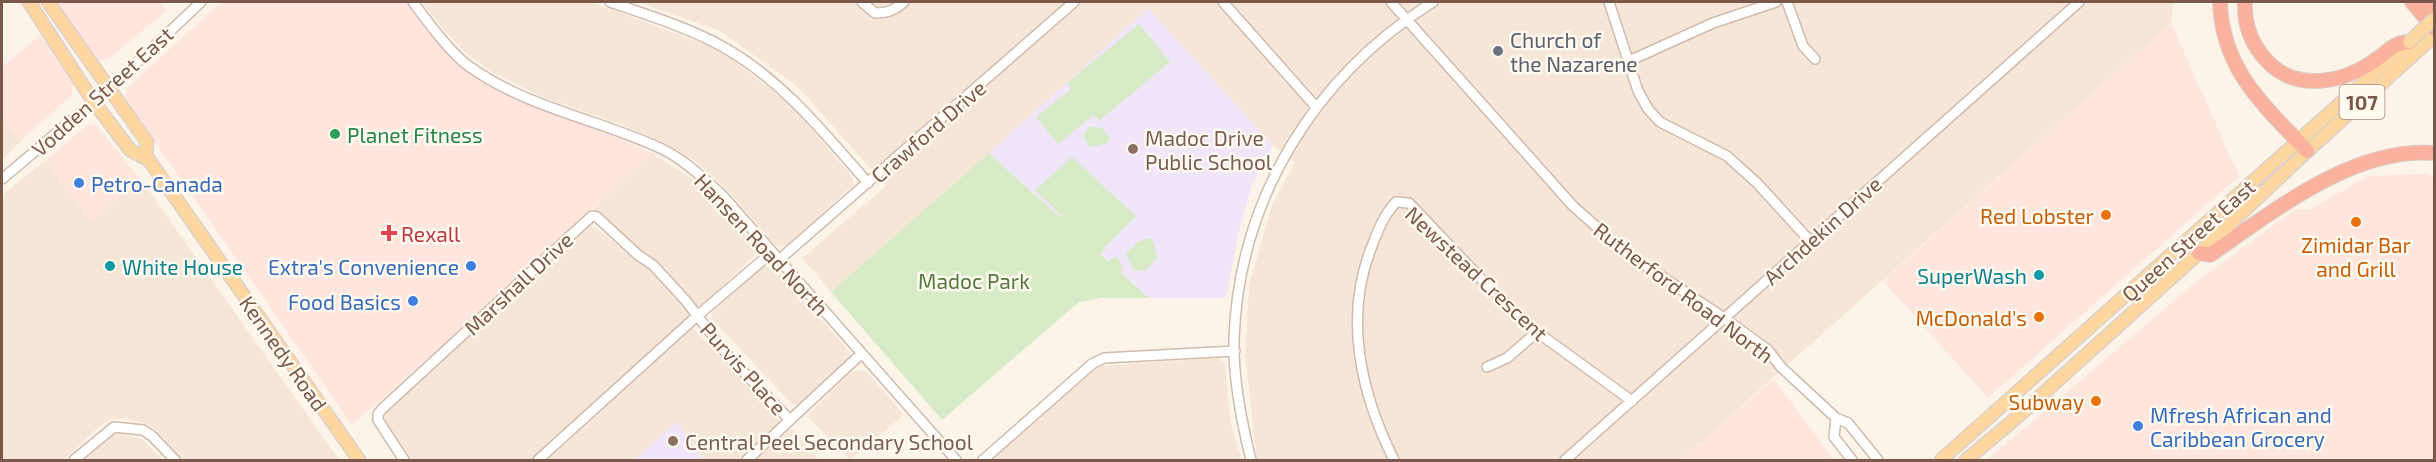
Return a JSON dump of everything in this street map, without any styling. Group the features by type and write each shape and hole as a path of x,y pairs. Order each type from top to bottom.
{"highway":[{"path":"2220,2 2223,33 2237,69 2256,98 2303,147"},
{"path":"2245,2 2247,26 2256,47 2280,72 2301,80 2321,82 2339,78 2368,65 2397,42 2413,47"},
{"path":"2412,2 2434,28"},
{"path":"2429,2 2434,10"},
{"path":"2199,253 2211,255 2307,190 2354,168 2397,155 2434,153"}],"main road":[{"path":"29,2 93,101 130,150 146,157 147,142 48,2"},
{"name":"Queen Street East","path":"1941,460 2303,147 2413,47 2434,19"},
{"name":"Queen Street East","path":"2413,47 2434,36"},
{"name":"Queen Street East","path":"1966,460 2015,419 2199,253 2303,147"},
{"name":"Kennedy Road","path":"146,157 359,460"}],"street":[{"name":"Vodden Street East","path":"2,179 109,89 201,2"},
{"name":"Hansen Road North","path":"413,2 431,26 468,66 518,95 662,149 690,166 723,195 956,460"},
{"path":"610,2 704,38 743,59 795,100 868,183"},
{"path":"862,2 875,13 884,13 894,11 904,2"},
{"name":"Crawford Drive","path":"780,259 1074,2"},
{"path":"1223,2 1316,107"},
{"name":"Rutherford Road North","path":"1391,2 1573,206 1625,252 1724,318 1767,350 1781,367 1836,418 1848,423 1878,460"},
{"path":"1251,460 1241,419 1234,342 1238,297 1256,216 1289,146 1316,107 1350,66 1406,19 1433,2"},
{"path":"1610,2 1638,91 1648,109 1660,122 1727,156 1757,183 1810,241"},
{"path":"1629,61 1713,23 1776,2"},
{"path":"1787,2 1803,46 1815,59"},
{"name":"Archdekin Drive","path":"1565,460 2079,2"},
{"name":"Newstead Crescent","path":"1394,460 1380,432 1359,358 1356,315 1363,267 1387,212 1396,202 1409,203 1486,284 1537,332 1632,401"},
{"name":"Marshall Drive","path":"404,460 378,420 378,414 592,216 597,217 638,255 653,265 697,316"},
{"path":"538,460 697,316 764,259 780,259"},
{"name":"Purvis Place","path":"697,316 730,358 790,420"},
{"path":"1487,367 1507,358 1537,332"},
{"path":"982,460 1092,364 1104,358 1235,351"},
{"name":"Purvis Place","path":"747,460 861,354"},
{"path":"1836,418 1834,437 1852,460"},
{"path":"74,460 114,427 143,430 175,460"}],"shaded area":[{"path":"54,2 160,2 166,11 109,59 99,61 95,60"},
{"path":"221,2 406,2 424,28 478,80 512,99 652,153 458,332 352,425 125,99 127,88"},
{"path":"422,2 591,2 707,45 730,58 791,105 849,173 853,179 853,185 788,246 776,246 730,193 698,163 665,143 623,125 542,97 492,72 465,52"},
{"path":"638,2 2174,2 2171,23 1681,460 1257,460 1245,355 1249,285 1272,205 1295,162 1273,145 1148,9 831,292 802,258 886,186 798,87 720,31"},
{"name":"Madoc Drive Public School","path":"1148,8 1273,145 1252,185 1239,231 1226,298 1149,298 989,153"},
{"path":"2171,23 2239,176 1988,398 1883,281"},
{"path":"41,35 71,79 72,95 22,140 8,127 2,113 2,67"},
{"path":"2,113 8,127 22,140 2,160"},
{"path":"95,124 140,178 91,222 46,160 86,126"},
{"path":"652,153 698,183 714,198 756,249 755,255 702,305 696,305 661,267 630,244 593,208"},
{"path":"46,160 91,222 140,178 339,460 183,460 152,426 125,418 111,419 99,427 63,460 2,460 2,195"},
{"path":"2427,174 2434,178 2434,460 1987,460 2197,281 2296,209 2310,209 2369,176"},
{"path":"591,226 652,272 693,316 533,460 409,460 385,424 384,413"},
{"path":"772,267 781,274 849,351 850,357 797,405 792,404 711,318 713,312 761,268"},
{"path":"691,329 694,329 780,421 739,460 704,460 677,423 634,460 548,460"},
{"path":"1217,358 1225,363 1231,424 1242,460 990,460 1100,366"},
{"path":"859,370 867,372 904,415 850,460 807,416 844,379"},
{"path":"1774,379 1834,460 1681,460"},
{"name":"Central Peel Secondary School","path":"677,422 704,460 634,460"},
{"path":"789,429 793,430 819,460 756,460"},
{"path":"123,434 142,439 163,460 85,460 112,435"}],"green space":[{"path":"1139,24 1170,62 1099,121 1094,115 1058,144 1036,117 1071,89 1067,83"},
{"path":"1091,126 1102,128 1110,138 1107,143 1090,147 1084,139 1084,133"},
{"name":"Madoc Park","path":"989,153 1056,214 1062,216 1035,190 1072,157 1136,216 1100,254 1108,261 1117,256 1123,269 1121,273 1149,298 1102,298 1079,302 942,420 831,292"},
{"path":"1149,238 1153,241 1157,258 1146,270 1134,271 1126,254 1138,242"}],"place":[{"name":"Church of the Nazarene","path":"1498,51"},
{"name":"Planet Fitness","path":"335,134"},
{"name":"Madoc Drive Public School","path":"1133,149"},
{"name":"Petro-Canada","path":"79,183"},
{"name":"Red Lobster","path":"2106,215"},
{"name":"Zimidar Bar and Grill","path":"2356,222"},
{"name":"Rexall","path":"389,233"},
{"name":"White House","path":"110,266"},
{"name":"Extra's Convenience","path":"471,266"},
{"name":"SuperWash","path":"2039,275"},
{"name":"Food Basics","path":"413,301"},
{"name":"McDonald's","path":"2039,317"},
{"name":"Subway","path":"2096,401"},
{"name":"Mfresh African and Caribbean Grocery","path":"2138,426"},
{"name":"Central Peel Secondary School","path":"673,441"}]}
